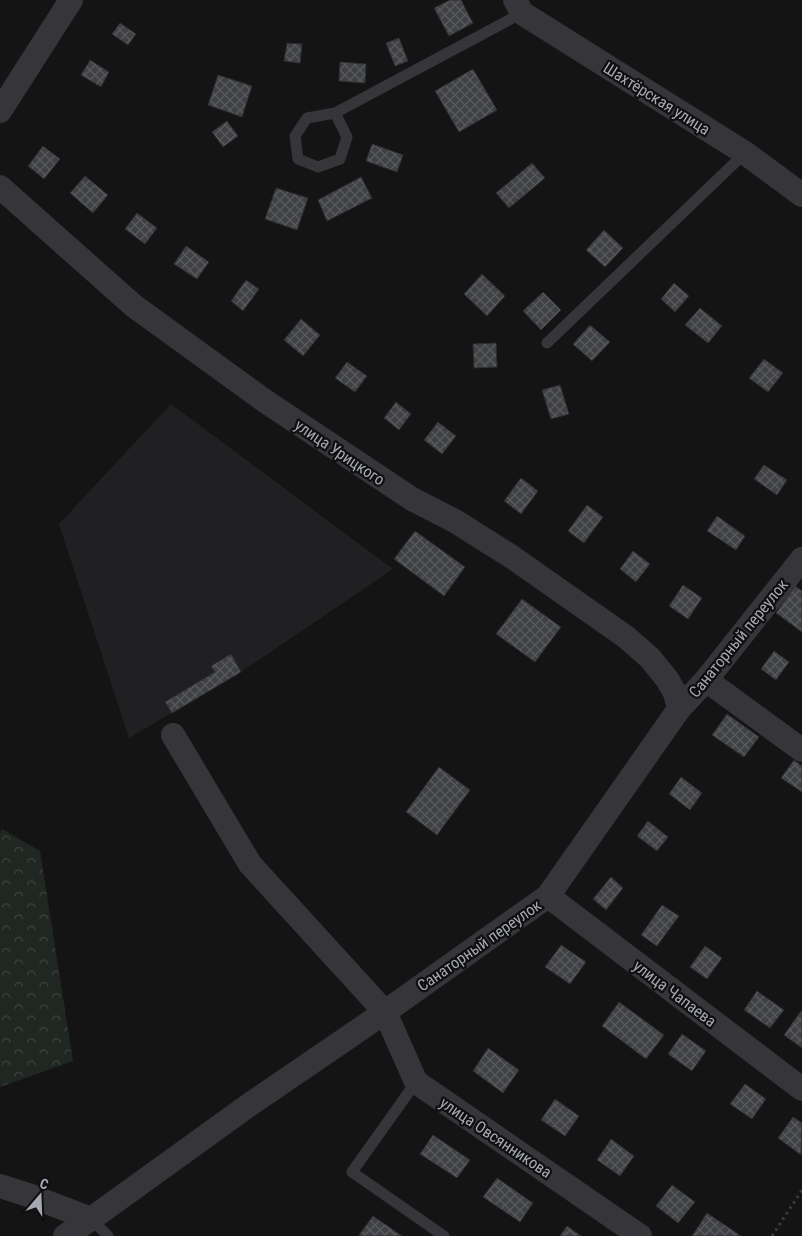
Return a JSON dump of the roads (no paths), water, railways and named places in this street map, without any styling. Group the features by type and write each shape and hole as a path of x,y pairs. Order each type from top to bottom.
{"street":[{"path":"0,111 71,0"},
{"name":"Шахтёрская улица","path":"518,7 745,153 802,195"},
{"name":"улица Урицкого","path":"0,186 134,306 265,401 412,499 455,521 512,557 626,637 650,658 667,679 676,693 679,709"},
{"name":"Санаторный переулок","path":"65,1236 91,1220 250,1105 548,896 679,709 706,680 802,559"},
{"path":"706,680 802,750"},
{"path":"172,735 250,864 385,1012 416,1082"},
{"name":"улица Чапаева","path":"548,896 802,1089"},
{"name":"улица Овсянникова","path":"416,1082 640,1236"},
{"path":"0,1186 91,1220"}],"lane":[{"path":"336,113 347,137 340,159 318,167 298,159 294,136 307,118 336,113 518,7"},
{"path":"547,343 745,153"},
{"path":"416,1082 352,1172 444,1236"},
{"path":"91,1220 108,1236"}]}
